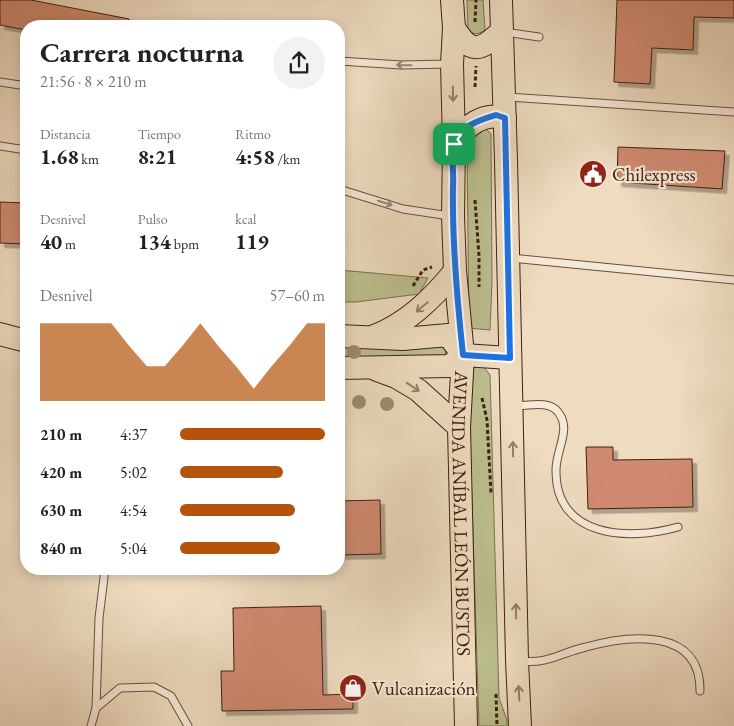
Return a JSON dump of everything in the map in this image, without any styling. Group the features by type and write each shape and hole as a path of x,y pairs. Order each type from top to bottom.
{"main road":[{"name":"AVENIDA ANÍBAL LEÓN BUSTOS","path":"452,0 454,28 452,64 453,216 455,271 463,355 459,427 466,726"},
{"path":"501,0 520,726"},
{"path":"454,28 464,43 476,48 488,44 501,32"},
{"path":"454,144 462,132 473,122 496,115 505,108"},
{"path":"369,338 397,325 423,306 455,271"},
{"path":"0,333 20,331"},
{"path":"0,333 20,339"},
{"path":"345,336 413,338 448,335 463,355"},
{"path":"345,368 450,366 463,355 510,358"},
{"path":"369,367 396,377 418,390 459,427"}],"lane":[{"path":"501,32 539,37"},
{"path":"345,61 401,65 452,64"},
{"path":"0,82 20,85"},
{"path":"505,108 734,112"},
{"path":"0,146 20,149"},
{"path":"345,191 403,209 453,216"},
{"path":"508,258 734,280"},
{"path":"512,406 550,405 562,417 564,433 556,459 556,479 562,498 577,521 608,532 625,534 661,532 678,527"},
{"path":"91,726 96,708 99,618 104,575"},
{"path":"517,660 543,661 603,643 657,639 668,641 678,646 693,660 700,680 700,691"},
{"path":"96,708 120,688 154,687 171,696 188,726"}],"path":[{"path":"473,122 476,0"},
{"path":"475,199 479,256 478,292"},
{"path":"481,395 487,420 491,497"},
{"path":"496,693 497,726"}],"green space":[{"path":"467,0 483,0 485,30 475,33 468,31"},
{"path":"484,127 491,134 492,282 490,330 469,328 467,148 469,133"},
{"path":"345,271 428,278 419,294 345,302"},
{"path":"345,344 445,346 446,359 345,358"},
{"path":"483,366 490,375 499,698 507,720 507,726 479,726 468,372 473,368"}],"building":[{"path":"0,0 31,0 129,19 20,20 20,29 0,25"},
{"path":"617,0 734,0 734,18 694,17 693,50 652,48 650,84 614,82"},
{"path":"618,147 725,151 722,189 617,182"},
{"path":"0,202 20,203 20,244 0,243"},
{"path":"586,447 613,447 613,460 692,459 693,507 588,509"},
{"path":"380,500 381,554 345,555 345,501"},
{"path":"321,606 323,695 353,694 353,709 222,711 221,671 234,671 233,608"}],"place":[{"name":"Chilexpress","path":"593,174"},
{"name":"Vulcanización","path":"353,688"}],"route":[{"path":"496,115 505,118 510,358 463,355 455,271 453,216 454,144 462,132 473,122 496,115"}]}
